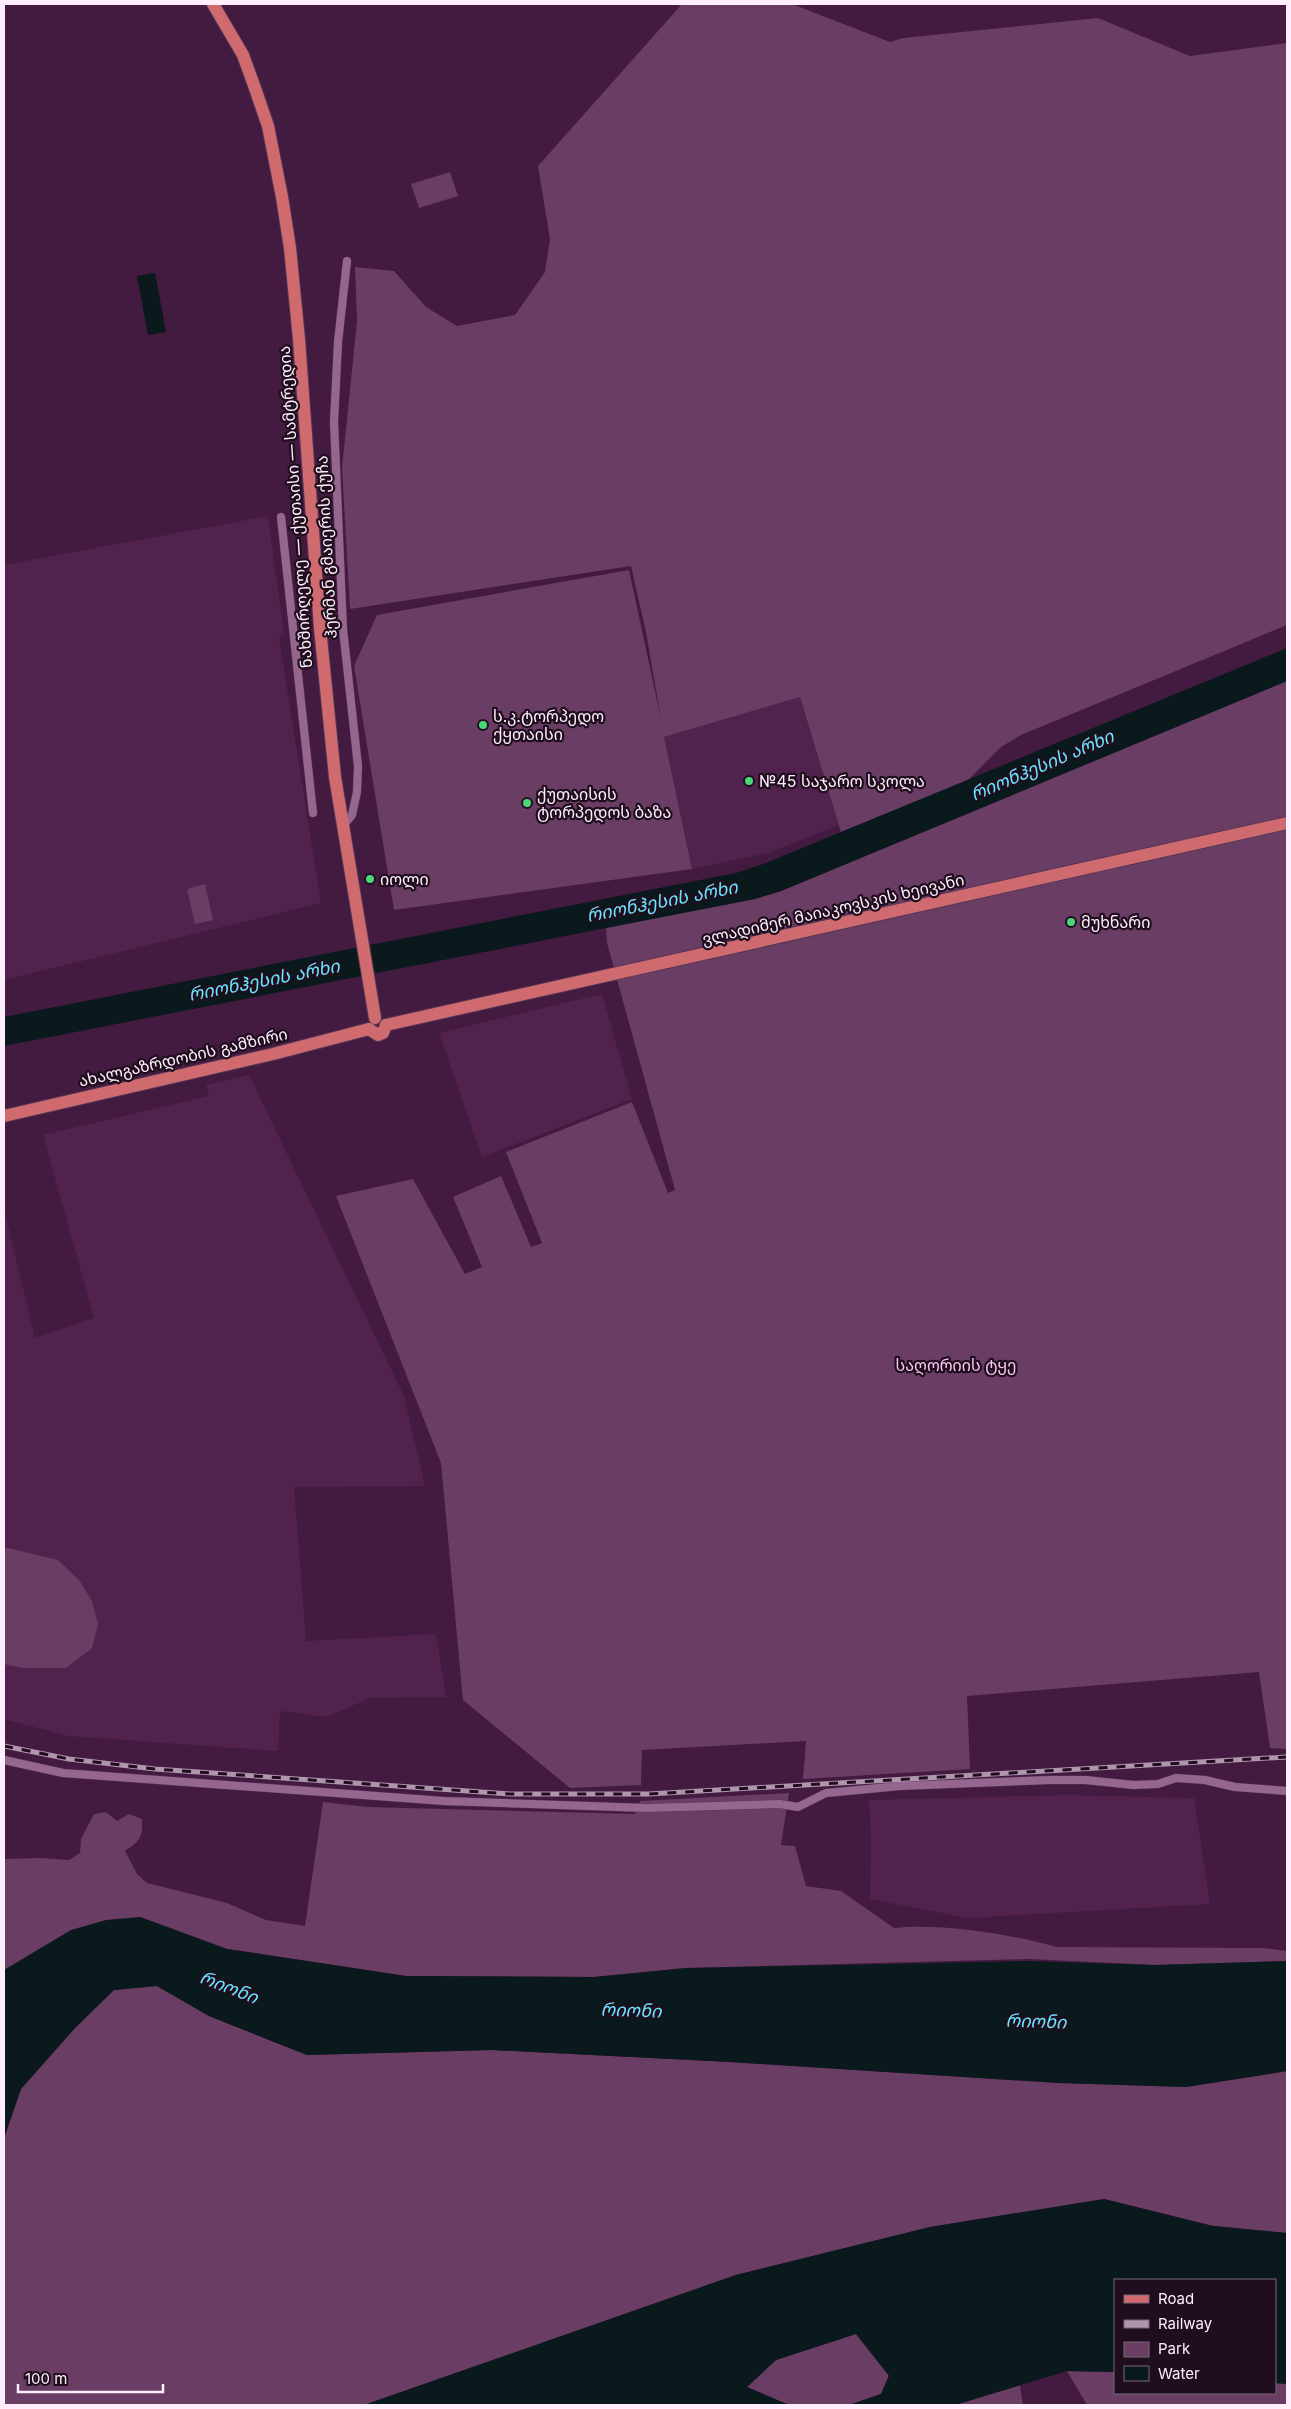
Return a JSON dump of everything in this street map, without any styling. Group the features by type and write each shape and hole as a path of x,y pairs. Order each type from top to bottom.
{"main road":[{"name":"ნახშირღელე — ქუთაისი — სამტრედია","path":"213,4 243,56 265,117 287,231 299,339 320,628 334,778 370,985 372,1023"},
{"name":"ვლადიმერ მაიაკოვსკის ხეივანი","path":"372,1023 378,1034 383,1033 386,1025 1287,823"},
{"name":"ახალგაზრდობის გამზირი","path":"4,1116 273,1054 372,1023"}],"street":[{"name":"ჰერმან გმაიერის ქუჩა","path":"342,827 352,815 357,792 358,766 343,629 334,422 338,342 348,261"},
{"path":"281,516 313,812"},
{"path":"4,1760 63,1773 139,1780 434,1800 647,1808 780,1804 798,1806 826,1793 900,1786 1050,1780 1085,1780 1134,1785 1158,1784 1176,1778 1205,1780 1235,1787 1287,1791"}],"shaded area":[{"path":"268,516 284,634 279,638 321,903 4,980 4,565"},
{"name":"№45 საჯარო სკოლა","path":"800,697 839,825 768,853 692,869 664,737"},
{"path":"602,994 632,1099 482,1157 439,1033"},
{"path":"249,1075 404,1396 425,1486 294,1487 306,1641 436,1634 446,1697 370,1698 327,1717 280,1711 278,1751 68,1736 4,1719 4,1209 35,1338 94,1318 43,1135 209,1096 206,1085"},
{"path":"1066,1795 1194,1798 1210,1904 967,1918 870,1899 871,1841 869,1800"}],"green space":[{"path":"682,4 792,4 890,42 903,38 1098,18 1190,56 1287,43 1287,625 1021,735 1001,747 967,781 841,832 800,697 664,737 692,869 394,910 354,666 377,615 629,570 661,719 646,632 631,566 350,609 342,468 357,321 355,267 394,271 426,307 457,326 515,315 545,272 550,239 538,166"},
{"path":"450,172 458,196 419,208 411,184"},
{"name":"საღორიის ტყე","path":"1287,681 1287,1749 1270,1748 1259,1672 967,1696 970,1769 803,1779 806,1741 642,1750 641,1785 570,1788 463,1700 441,1463 336,1196 413,1179 465,1274 482,1267 453,1197 501,1176 531,1247 542,1243 506,1152 632,1102 668,1193 675,1190 607,943 606,927 755,899 781,891"},
{"path":"205,884 213,920 195,924 187,889"},
{"path":"4,1547 58,1560 79,1580 92,1601 98,1624 92,1648 66,1668 23,1668 4,1664"},
{"path":"789,1793 781,1845 795,1846 806,1886 841,1891 894,1928 954,1928 998,1934 1057,1947 1264,1948 1287,1951 1287,1961 1155,1965 1030,1959 686,1968 594,1977 406,1976 227,1949 140,1917 27,1957 4,1970 4,1859 41,1858 69,1860 80,1853 81,1839 94,1814 106,1812 117,1821 129,1814 142,1819 140,1838 125,1851 137,1874 147,1883 227,1903 266,1920 305,1926 323,1802 367,1807 635,1814 640,1801"},
{"path":"157,1986 209,2016 307,2055 492,2050 730,2062 1059,2083 1186,2087 1287,2071 1287,2233 1213,2226 1104,2199 930,2227 736,2275 364,2405 4,2405 4,2138 21,2089 75,2028 114,1990"},
{"path":"856,2334 889,2375 881,2394 849,2405 789,2405 747,2387 776,2360"},
{"path":"1067,2371 1114,2372 1114,2394 1276,2394 1276,2383 1287,2384 1287,2405 1087,2405"},
{"path":"1020,2385 1023,2405 955,2405"}],"water":[{"path":"155,273 166,332 148,335 137,276"},
{"name":"რიონჰესის არხი","path":"1287,648 1287,681 781,891 755,899 4,1046 4,1017 736,873 766,863"},
{"name":"რიონი","path":"140,1917 227,1949 406,1976 594,1977 686,1968 1027,1961 1155,1965 1287,1961 1287,2071 1186,2087 1059,2083 730,2062 492,2050 307,2055 209,2016 157,1986 114,1990 75,2028 21,2089 4,2138 4,1970 71,1930 106,1920"},
{"path":"1104,2199 1213,2226 1287,2233 1287,2384 1276,2383 1276,2279 1114,2279 1114,2372 1067,2371 955,2405 849,2405 881,2394 889,2376 856,2334 776,2360 747,2387 789,2405 364,2405 736,2275 930,2227"}],"railway":[{"path":"4,1746 69,1759 155,1769 510,1794 649,1794 1287,1757"}],"place":[{"name":"ს.კ.ტორპედო ქყთაისი","path":"483,725"},
{"name":"№45 საჯარო სკოლა","path":"749,781"},
{"name":"ქუთაისის ტორპედოს ბაზა","path":"527,803"},
{"name":"იოლი","path":"370,879"},
{"name":"მუხნარი","path":"1071,922"}]}
